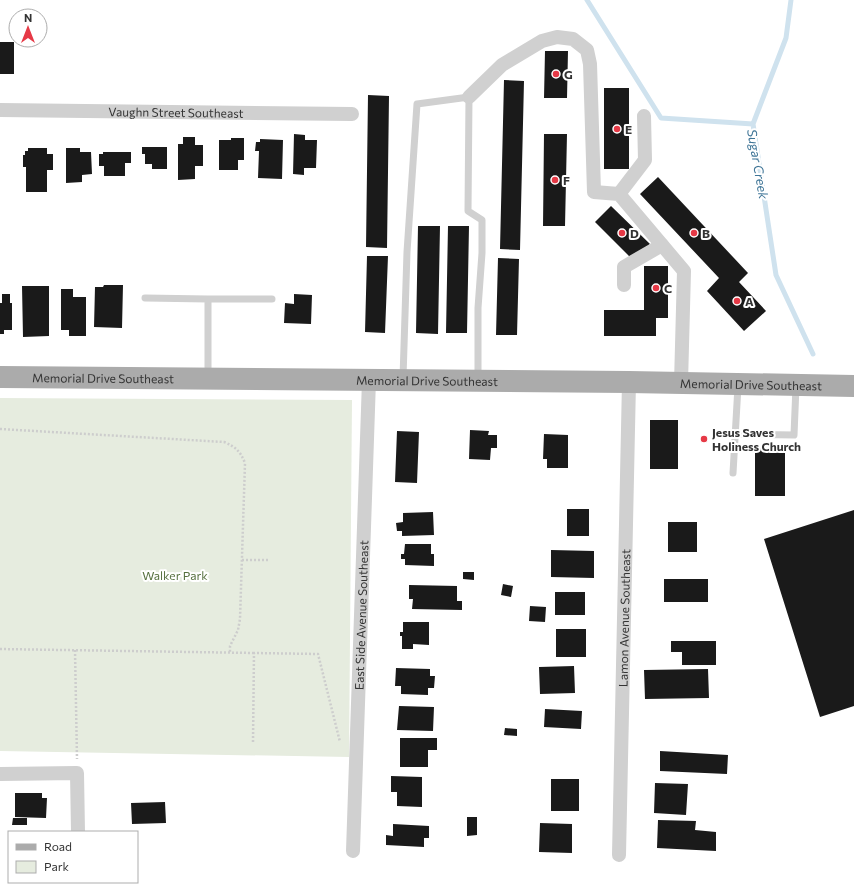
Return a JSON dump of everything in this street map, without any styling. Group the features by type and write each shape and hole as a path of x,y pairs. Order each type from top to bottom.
{"main road":[{"name":"Memorial Drive Southeast","path":"0,377 629,382 854,386"}],"street":[{"path":"468,97 502,65 542,41 558,37 573,39 587,50 590,64 594,192 619,194 684,271 681,383"},
{"name":"Vaughn Street Southeast","path":"0,110 352,114"},
{"path":"619,194 645,160 644,116"},
{"path":"624,285 624,267 662,246"},
{"name":"East Side Avenue Southeast","path":"353,851 369,380"},
{"name":"Lamon Avenue Southeast","path":"619,854 629,382"},
{"path":"0,774 77,773 78,831"}],"lane":[{"path":"403,380 407,252 417,104 468,97 468,211 482,220 482,253 478,308 478,381"},
{"path":"145,298 272,299"},
{"path":"208,299 208,379"},
{"path":"733,473 738,384"},
{"path":"735,434 794,435 796,385"}],"path":[{"path":"0,429 224,442 234,446 241,453 245,463 240,619 238,630 230,646 230,652"},
{"path":"242,560 270,560"},
{"path":"0,649 318,654 341,743"},
{"path":"75,650 77,773"},
{"path":"253,742 254,652"}],"green space":[{"name":"Walker Park","path":"0,398 352,400 349,757 0,751"}],"building":[{"path":"0,42 8,42 8,48 14,48 14,74 0,74"},
{"name":"G","path":"545,51 568,51 567,98 544,98"},
{"path":"504,80 524,81 520,250 500,249"},
{"name":"E","path":"604,88 629,88 629,169 604,169"},
{"path":"368,95 389,96 387,248 366,247"},
{"path":"294,134 305,135 305,140 317,140 316,168 304,168 304,175 293,174"},
{"name":"F","path":"544,134 567,134 565,226 543,226"},
{"path":"183,137 195,137 195,145 203,145 203,166 195,166 195,179 178,180 178,144 183,144"},
{"path":"231,138 244,138 244,160 238,160 238,170 219,170 219,140 231,140"},
{"path":"260,139 283,140 282,179 258,178 259,151 255,151 256,142 260,142"},
{"path":"142,147 167,147 167,169 152,169 152,164 145,164 145,154 142,154"},
{"path":"28,148 47,148 47,154 53,154 53,170 47,170 47,192 26,192 26,167 23,167 23,155 25,155 25,151 28,151"},
{"path":"66,148 80,148 80,152 91,152 92,174 82,175 82,182 66,183"},
{"path":"103,152 131,152 131,163 125,163 125,176 104,176 104,166 99,166 99,154 103,154"},
{"name":"B","path":"658,177 748,273 739,282 766,311 744,331 707,291 719,278 640,194"},
{"name":"D","path":"611,206 650,244 633,260 595,222"},
{"path":"418,226 440,226 438,334 416,333"},
{"path":"448,226 469,226 467,333 446,333"},
{"path":"367,256 388,256 385,333 365,332"},
{"path":"498,258 519,259 517,335 496,335"},
{"name":"C","path":"644,266 668,266 668,318 656,318 656,336 604,336 604,310 644,310"},
{"path":"104,285 123,285 122,328 94,327 95,287 103,287"},
{"path":"22,286 49,286 49,336 23,337"},
{"path":"61,289 73,289 73,297 86,297 86,336 69,336 69,330 61,330"},
{"path":"2,294 10,294 10,303 12,303 12,330 4,330 4,334 0,334 0,303 2,303"},
{"path":"294,294 312,295 311,324 284,323 285,303 294,304"},
{"path":"650,420 678,420 678,469 650,469"},
{"path":"470,430 489,431 488,435 497,435 497,448 491,448 490,460 469,459"},
{"path":"397,431 419,432 417,483 395,482"},
{"path":"544,434 568,435 568,468 547,468 547,459 543,459"},
{"path":"755,448 785,448 785,496 755,496"},
{"path":"567,509 589,509 589,536 567,536"},
{"path":"854,510 854,706 820,717 764,539"},
{"path":"433,512 434,535 402,536 402,531 397,531 396,523 403,522 403,513"},
{"path":"668,522 697,522 697,552 668,552"},
{"path":"405,544 431,544 431,554 434,554 434,566 405,565 405,559 401,559 401,554 404,554"},
{"path":"551,550 594,551 594,578 551,577"},
{"path":"463,572 474,572 474,580 463,579"},
{"path":"664,579 708,579 708,602 664,602"},
{"path":"503,584 513,586 511,597 501,595"},
{"path":"409,585 457,586 457,601 462,601 462,610 412,609 413,599 409,599"},
{"path":"555,592 585,592 585,615 555,615"},
{"path":"530,606 546,607 545,622 529,621"},
{"path":"403,622 429,622 429,645 413,644 413,649 402,649 402,636 400,636 400,632 403,632"},
{"path":"556,629 586,629 586,657 556,657"},
{"path":"671,641 716,641 716,665 682,665 682,652 671,652"},
{"path":"574,666 575,693 540,694 539,667"},
{"path":"396,668 430,669 430,676 435,676 434,688 428,688 428,695 401,694 401,686 395,686"},
{"path":"708,669 709,698 645,699 644,670"},
{"path":"399,706 434,707 433,731 397,730"},
{"path":"545,709 582,711 581,729 544,727"},
{"path":"505,728 517,729 517,736 504,735"},
{"path":"400,738 437,738 437,750 428,750 428,767 400,767"},
{"path":"660,751 728,755 727,774 660,771"},
{"path":"391,776 422,777 422,807 397,806 397,792 391,792"},
{"path":"551,779 579,779 579,811 551,811"},
{"path":"655,783 688,784 686,815 654,813"},
{"path":"15,793 42,793 42,798 47,798 46,818 15,817"},
{"path":"165,802 166,823 132,824 131,803"},
{"path":"467,817 477,817 477,835 467,836"},
{"path":"13,818 27,818 27,825 12,825"},
{"path":"658,820 696,821 695,830 716,832 716,851 657,848"},
{"path":"540,823 572,824 572,853 539,852"},
{"path":"393,824 429,826 429,838 424,838 424,847 386,845 386,835 393,836"}],"waterway":[{"name":"Sugar Creek","path":"587,0 661,118 753,124"},
{"name":"Sugar Creek","path":"791,0 786,38 753,124 776,275 813,354"}],"place":[{"name":"G","path":"556,74"},
{"name":"E","path":"617,129"},
{"name":"F","path":"555,180"},
{"name":"D","path":"622,233"},
{"name":"B","path":"694,233"},
{"name":"C","path":"656,288"},
{"name":"A","path":"737,301"},
{"name":"Jesus Saves Holiness Church","path":"704,439"}]}
